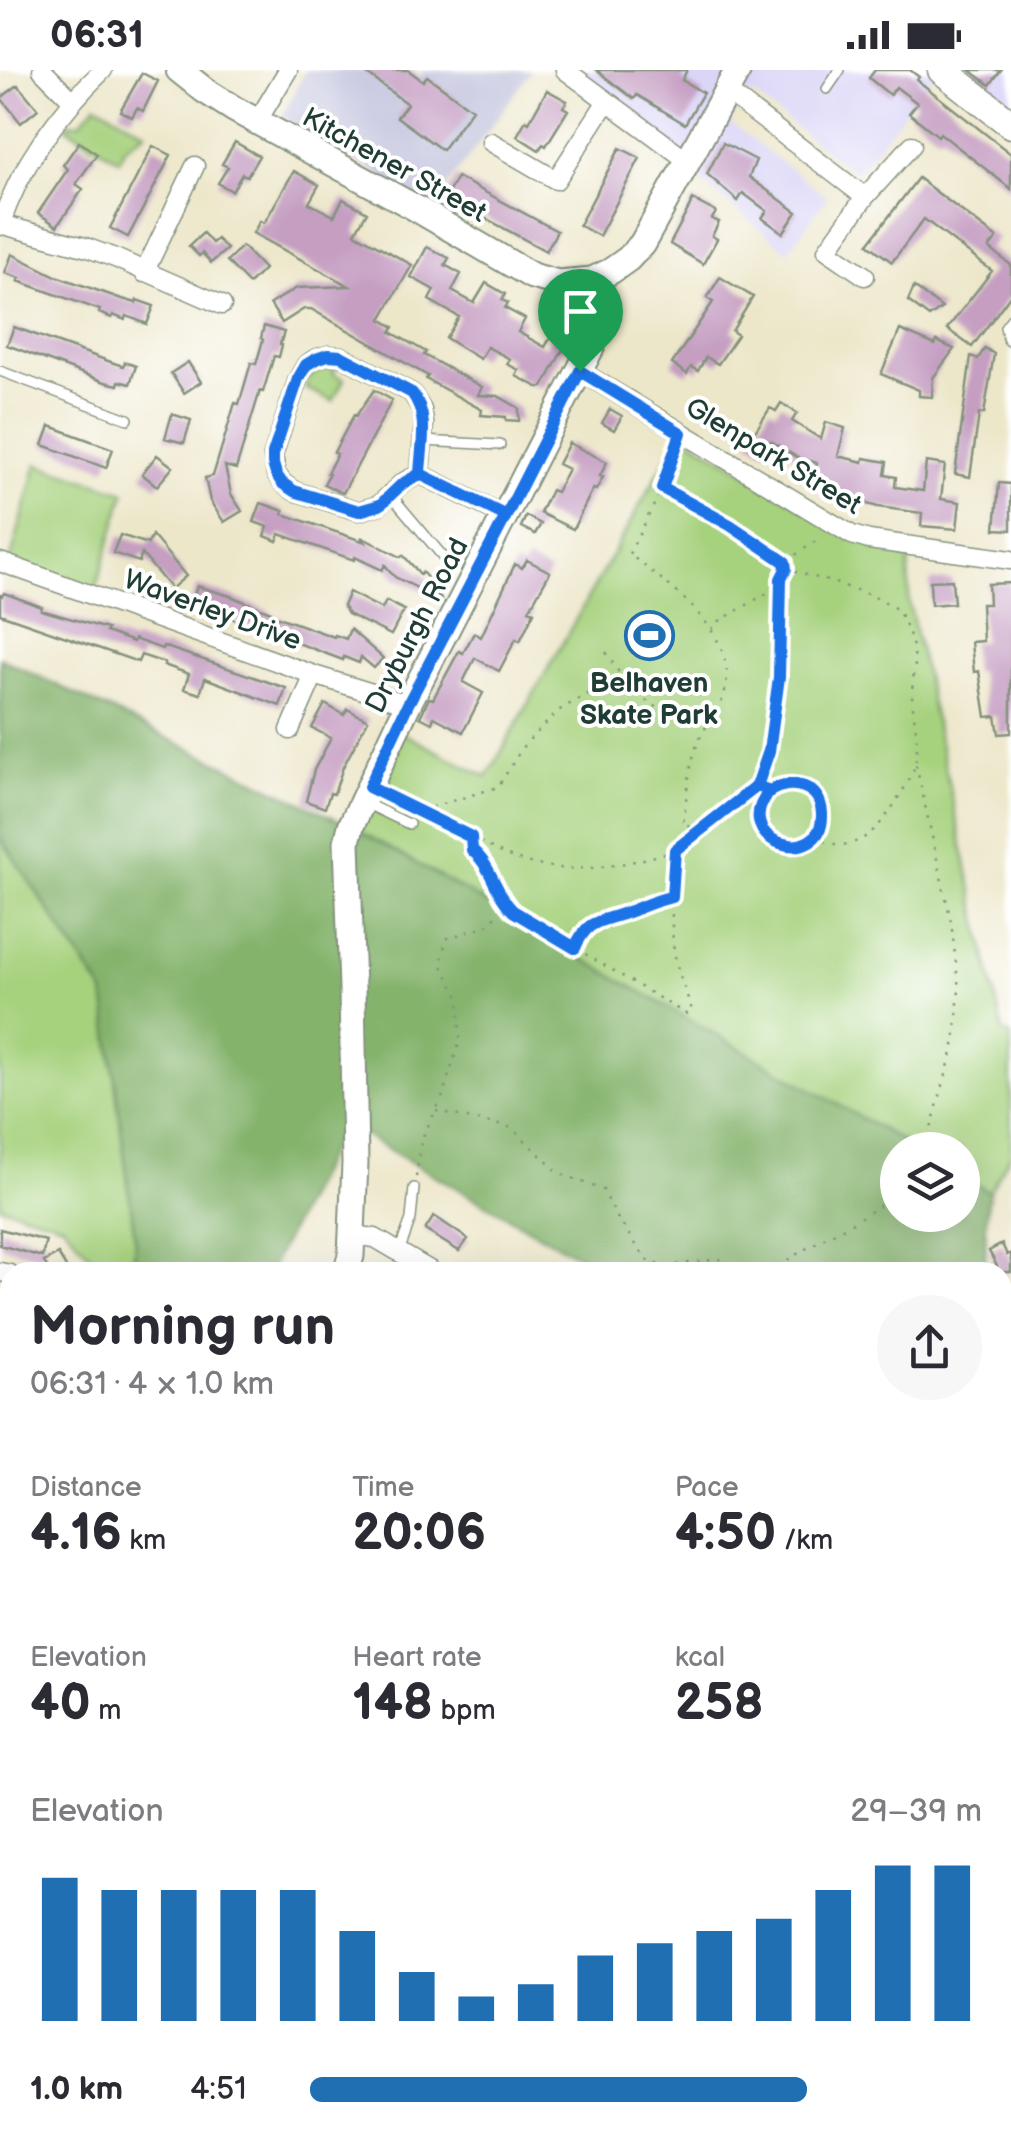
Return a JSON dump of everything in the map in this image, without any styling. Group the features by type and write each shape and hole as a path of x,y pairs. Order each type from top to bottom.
{"main road":[{"path":"942,70 1011,124"}],"street":[{"path":"42,70 72,100"},
{"path":"103,70 72,100 46,136 0,225 88,248 222,305"},
{"name":"Kitchener Street","path":"179,70 257,122 532,276 558,284 592,280"},
{"path":"257,122 288,70"},
{"path":"565,70 687,160"},
{"path":"592,280 612,271 642,244 732,80 865,198"},
{"path":"492,142 556,180 608,101"},
{"path":"865,276 827,250 865,198 912,145"},
{"path":"144,273 195,166"},
{"name":"Dryburgh Road","path":"349,1262 354,1130 347,842 350,826 408,704 592,346 596,310 592,280"},
{"path":"328,355 341,356 412,393 422,410 420,474 370,510 348,510 282,483 276,474 273,454 306,365 328,355"},
{"name":"Glenpark Street","path":"580,371 852,535 1011,560"},
{"path":"420,474 506,516"},
{"name":"Waverley Drive","path":"0,562 314,675 408,704"},
{"path":"290,730 314,675"},
{"path":"352,1235 375,1238 416,1262"}],"lane":[{"path":"827,88 840,70"},
{"path":"1011,319 1005,327 1011,342"},
{"path":"0,371 128,420"},
{"path":"422,441 500,446"},
{"path":"390,494 445,559"},
{"path":"366,794 409,824"},
{"path":"399,1252 411,1219 414,1188"}],"path":[{"path":"681,433 662,488 629,554 697,612 721,643 727,674 723,698 698,743 683,824 702,828"},
{"path":"662,488 730,525 785,562 786,569 776,588 716,623 711,630"},
{"path":"785,562 820,539 831,524"},
{"path":"786,569 868,595 899,612 915,660 914,770 884,822 864,840 842,844 824,842 814,836"},
{"path":"366,794 419,812 513,858 562,870 620,866 675,850 757,786 769,751 779,677 781,579"},
{"path":"606,652 620,676 651,706 684,718 711,719"},
{"path":"419,812 498,787 524,745 561,710 620,676"},
{"path":"915,760 951,920 959,989 954,1042 930,1132"},
{"path":"796,784 813,792 822,817 814,836 796,846 771,840 759,816 770,791 796,784"},
{"path":"757,786 770,791"},
{"path":"471,837 472,850 480,856 504,902 513,911 686,1014 692,1010 675,954 675,850"},
{"path":"575,948 584,931 598,919 672,897"},
{"path":"414,1188 422,1138 442,1098 460,1040 458,997 441,964 446,940 490,924 504,902"},
{"path":"436,1110 512,1128 560,1174 603,1190 616,1216 649,1262"},
{"path":"784,1262 880,1206"},
{"path":"697,1262 718,1259 722,1262"}],"shaded area":[{"path":"306,70 412,70 420,76 425,70 531,71 433,207 282,116"},
{"path":"562,70 937,70 856,174 751,93 729,122 827,197 788,252"},
{"path":"943,70 1011,70 1011,124"}],"green space":[{"path":"96,104 146,132 124,148 119,160 67,128 70,123 80,123"},
{"path":"328,367 344,379 333,401 305,388 313,374"},
{"path":"681,433 831,524 908,545 909,602 1003,1032 1011,1036 1011,1154 989,1192 980,1186 980,1132 886,1132 351,826 396,730 487,777"},
{"path":"37,464 125,492 94,595 9,565"},
{"path":"0,658 351,826 886,1132 880,1132 880,1232 980,1232 980,1186 989,1192 985,1262 588,1262 354,1130 339,1132 274,1262 134,1262 135,1239 104,993 0,837"},
{"path":"0,837 104,993 135,1239 134,1262 95,1262 63,1224 0,1206"}],"building":[{"path":"362,70 408,70 423,81 427,76 472,109 442,150 397,117 407,104"},
{"path":"596,70 687,70 682,80 703,93 685,124 637,95 634,99"},
{"path":"875,70 910,70 919,77 917,80 1011,154 1011,189 909,113 917,103 896,87 890,95 869,78"},
{"path":"970,70 1001,70 990,85"},
{"path":"142,73 158,81 143,111 137,108 132,117 120,111"},
{"path":"18,85 38,109 21,123 1,98"},
{"path":"547,90 567,101 563,107 568,110 546,146 543,144 539,150 517,136"},
{"path":"79,142 97,154 76,184 83,189 57,226 38,213 68,169 63,165"},
{"path":"235,142 259,156 232,191 218,183 228,167 222,164"},
{"path":"723,143 756,160 749,177 797,212 783,233 762,218 767,211 743,193 738,201 707,174"},
{"path":"153,146 171,155 128,237 110,228"},
{"path":"620,148 640,158 599,236 579,225"},
{"path":"294,171 319,185 309,203 334,216 343,199 367,212 355,233 412,265 381,319 394,327 391,332 482,387 478,395 498,396 519,408 519,421 481,415 482,410 426,379 428,376 311,309 304,309 282,323 270,304 297,288 349,286 253,233 260,221 264,223"},
{"path":"457,177 557,231 546,251 446,197"},
{"path":"918,178 997,238 989,248 1011,265 1011,294 972,347 947,329 992,271 924,219 892,262 868,244"},
{"path":"693,200 716,212 712,219 719,222 712,236 717,239 703,264 670,244"},
{"path":"203,233 212,243 217,239 227,249 211,263 189,246"},
{"path":"242,246 264,269 249,284 227,261"},
{"path":"427,247 449,258 445,265 461,274 452,291 474,303 486,283 505,294 505,308 525,319 518,332 545,347 555,330 569,338 543,387 516,376 519,370 507,364 510,359 487,347 480,359 446,338 459,317 429,300 434,290 411,277"},
{"path":"12,254 56,276 154,306 147,324 127,316 125,320 113,315 112,318 99,313 100,310 18,281 20,278 5,273"},
{"path":"720,277 753,297 732,331 738,335 718,364 706,357 698,371 691,367 687,374 672,364 713,302 707,298"},
{"path":"914,287 942,308 929,317 908,301"},
{"path":"264,326 284,332 282,345 279,357 274,356 263,392 260,391 236,469 225,466 231,494 242,511 224,522 210,501 205,478 213,476 235,403 239,404 251,363 256,364"},
{"path":"14,327 123,366 125,362 136,366 130,384 105,382 7,345"},
{"path":"900,330 954,349 933,378 932,397 919,396 919,390 881,374"},
{"path":"985,348 994,354 984,414 979,414 970,477 955,474 971,356 978,359"},
{"path":"188,362 201,382 184,393 171,373"},
{"path":"374,390 392,400 343,493 324,484 327,473 354,415"},
{"path":"781,403 797,413 792,421 821,439 826,422 845,428 838,456 887,462 885,475 896,477 895,487 923,491 926,462 945,465 941,499 960,502 957,529 921,526 922,513 878,507 835,495 837,484 813,478 817,463 798,458 771,441 765,451 749,441 770,408 776,411"},
{"path":"610,409 622,416 614,430 602,423"},
{"path":"172,414 191,420 184,443 165,438"},
{"path":"50,426 113,449 106,468 43,445"},
{"path":"569,443 607,462 600,476 603,477 573,529 540,513 551,490 556,492 568,469 558,464"},
{"path":"157,455 173,467 157,486 142,474"},
{"path":"999,483 1011,484 1011,530 995,529"},
{"path":"261,503 403,555 430,581 428,584 442,600 395,577 385,565 382,570 355,557 354,560 280,534 277,541 265,536 268,527 254,522"},
{"path":"526,516 541,524 535,534 521,527"},
{"path":"120,535 148,544 152,535 186,576 171,589 142,554 139,562 113,553"},
{"path":"527,560 550,572 529,610 534,612 520,641 516,639 499,671 475,658 463,682 483,693 463,732 434,717 432,723 420,717 459,651 463,653 474,633 481,637 515,564 522,568"},
{"path":"952,580 954,603 931,605 930,581"},
{"path":"1011,583 1011,733 999,734 996,716 986,717 971,642 983,641 981,604 989,604 988,584"},
{"path":"197,586 334,637 346,639 350,629 383,658 374,668 361,657 359,663 344,657 343,660 191,603"},
{"path":"349,592 382,609 386,601 404,610 391,635 348,614 343,606"},
{"path":"4,593 133,642 134,639 162,649 163,646 286,688 280,706 205,678 200,694 184,689 189,674 165,663 141,655 138,662 0,614 0,595"},
{"path":"325,704 344,715 347,709 368,720 325,808 306,801 314,770 331,738 312,728"},
{"path":"434,1216 468,1239 459,1251 425,1230"},
{"path":"0,1229 46,1241 42,1257 0,1245"},
{"path":"1002,1244 1007,1255 1011,1253 1011,1262 995,1262 989,1251"},
{"path":"58,1254 63,1262 44,1262"}],"place":[{"name":"Belhaven Skate Park","path":"649,635"}],"route":[{"path":"580,371 506,516 420,474 402,484 380,505 370,510 348,510 282,483 276,474 273,454 306,365 328,355 341,356 412,393 418,401 424,423 420,474 506,516 369,787 471,837 472,850 480,856 504,902 575,948 584,931 598,919 672,897 675,850 757,786 770,791 759,816 765,833 779,844 796,846 812,839 822,817 818,800 805,787 787,784 770,791 757,786 769,751 779,677 781,579 785,562 730,525 662,488 681,433 580,371"}]}
